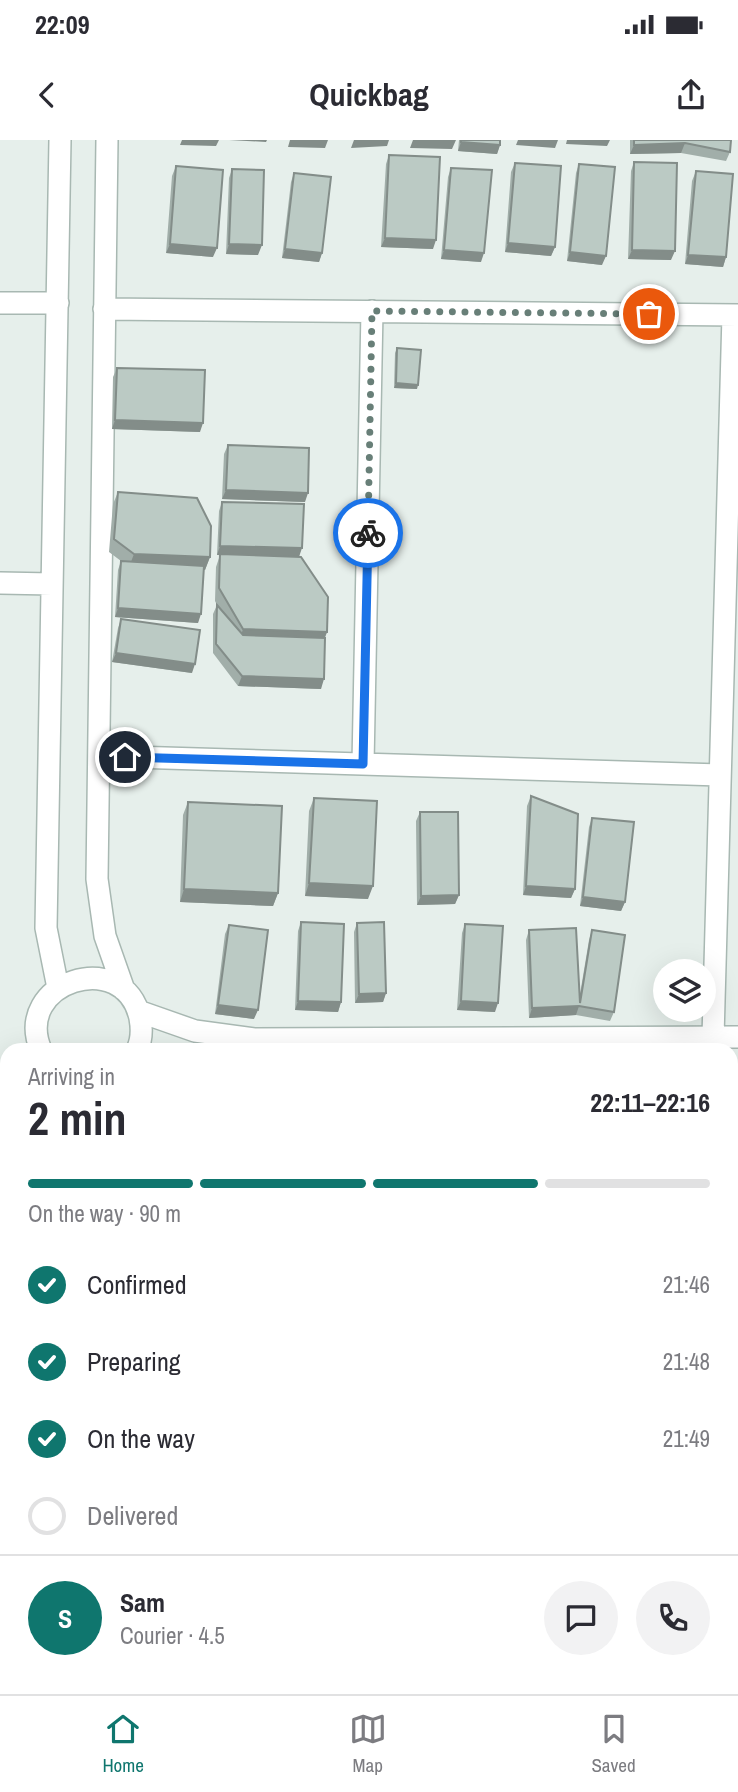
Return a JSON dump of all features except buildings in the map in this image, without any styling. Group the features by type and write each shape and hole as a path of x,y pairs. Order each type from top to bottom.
{"street":[{"path":"58,988 47,928 61,140"},
{"path":"107,140 97,879 105,936 124,990 138,1011 142,1027 139,1043"},
{"path":"0,303 58,303"},
{"path":"104,309 735,315 713,1037"},
{"path":"363,764 372,311"},
{"path":"0,583 52,584"},
{"path":"99,756 720,775"},
{"path":"39,1043 37,1020 48,997 58,988 70,981 98,978 124,990"},
{"path":"138,1011 194,1031 254,1039 738,1037"}],"way so far":[{"path":"368,533 372,311 649,314"}],"route":[{"path":"125,757 363,764 368,533"}]}
